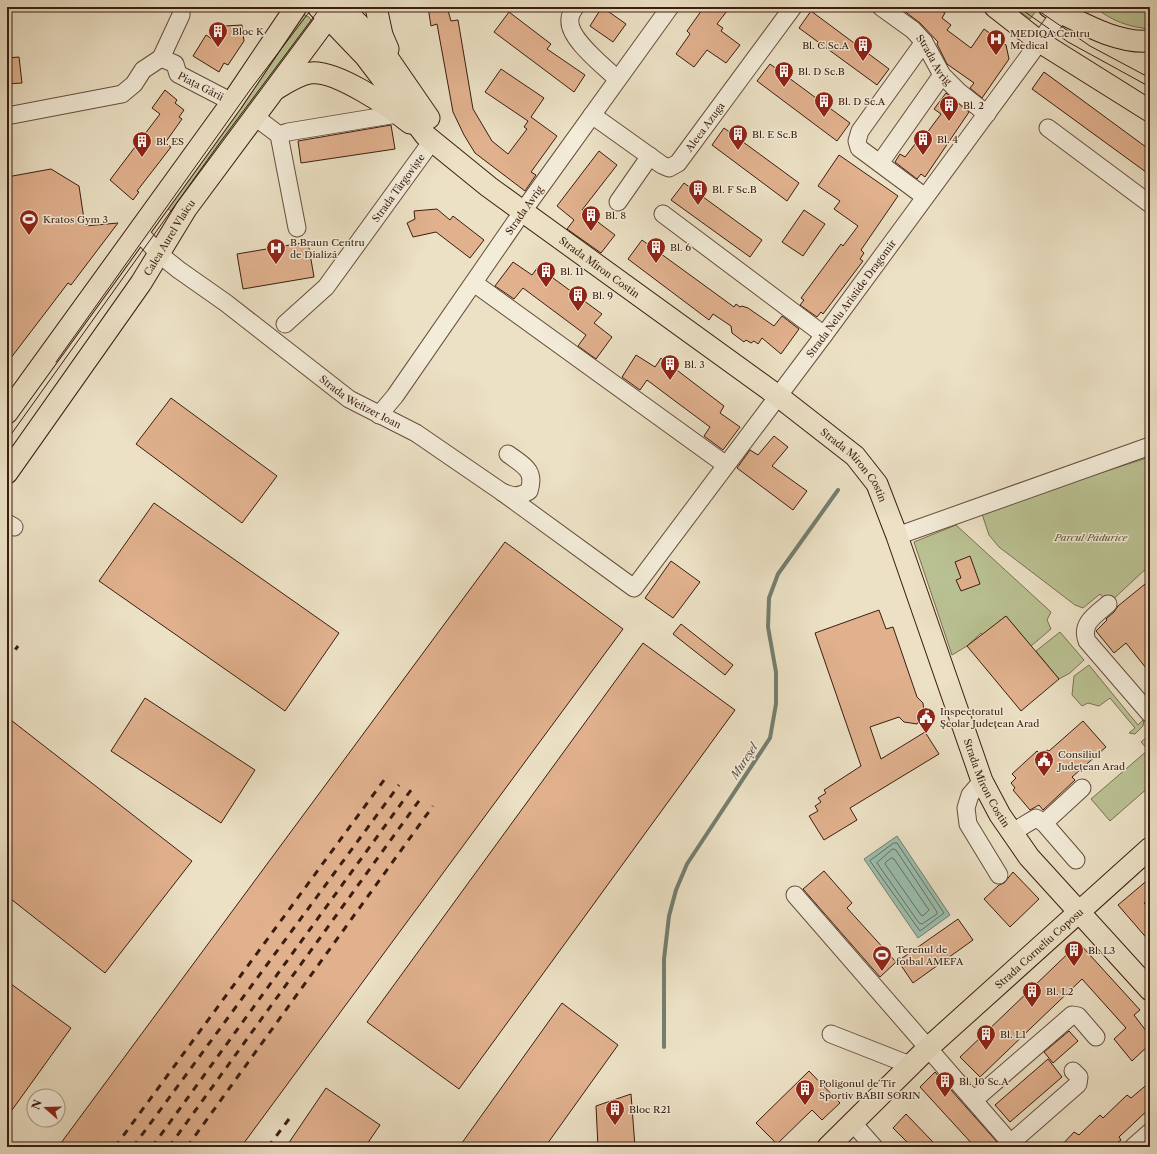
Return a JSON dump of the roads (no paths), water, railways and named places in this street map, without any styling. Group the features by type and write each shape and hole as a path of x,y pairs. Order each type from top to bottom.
{"main road":[{"path":"7,414 232,102 296,7"},
{"path":"376,7 382,35 396,68"},
{"path":"995,7 1040,42 1150,111"},
{"name":"Strada Miron Costin","path":"331,9 376,41 396,68 443,140 451,157"},
{"name":"Strada Miron Costin","path":"331,9 365,56 429,138 451,157 778,396 843,446 859,461 877,484 897,536 982,781 1011,833 1029,857 1078,913 1150,990"},
{"name":"Calea Aurel Vlaicu","path":"7,473 65,392 159,254 186,209 331,9"},
{"path":"1059,9 1117,37 1138,41 1150,41"},
{"path":"272,91 304,75 317,73 336,78 350,84 397,114 429,138"},
{"name":"Strada Corneliu Coposu","path":"828,1147 928,1048 1150,848"}],"street":[{"path":"7,116 122,94 132,87 143,70 161,58 181,15 181,7"},
{"path":"575,7 570,20 573,33 580,43 618,79"},
{"name":"Strada Avrig","path":"379,415 395,396 523,211 670,7"},
{"name":"Aleea Azuga","path":"592,114 662,165 669,168 678,163 793,7"},
{"name":"Strada Avrig","path":"881,7 913,30 924,42 942,75 959,92 987,114"},
{"name":"Strada Nelu Aristide Dragomir","path":"634,588 824,335 1040,42 1059,9"},
{"path":"924,42 857,138 860,148 925,197"},
{"name":"Piața Gării","path":"161,58 175,64 178,74 232,102"},
{"path":"880,163 942,75"},
{"path":"280,135 288,132 397,114"},
{"path":"254,116 280,135 297,228"},
{"path":"1048,128 1150,204"},
{"name":"Strada Târgoviște","path":"285,324 326,287 429,138"},
{"path":"618,202 650,156"},
{"path":"663,214 824,335"},
{"name":"Strada Weitzer Ioan","path":"139,232 159,254 226,303 349,399 416,433 502,492 634,588"},
{"path":"474,283 726,465"},
{"path":"897,536 1150,446"},
{"name":"Strada Weitzer Ioan","path":"502,492 510,496 522,495 529,491 532,483 532,477 528,470 508,454"},
{"path":"1108,604 1087,623 1085,635 1087,641 1150,714"},
{"path":"982,781 970,795 966,808 968,824 999,876"},
{"path":"1044,823 1082,788"},
{"path":"1011,833 1036,818 1044,823 1076,860"},
{"path":"795,895 1008,1140 1014,1140 1078,1084 1079,1077 1073,1071"},
{"path":"974,1100 1072,1015 1078,1016 1096,1037"},
{"path":"831,1034 910,1065"},
{"path":"852,1122 874,1147"},
{"path":"1133,1147 1150,1132"}],"water":[{"path":"897,836 950,915 918,938 864,859"}],"waterway":[{"name":"Mureșel","path":"664,1047 664,959 669,916 676,890 687,864 770,738 776,704 776,672 768,627 769,598 778,574 838,490"}],"tram line":[{"path":"56,362 250,90 313,7"},
{"path":"7,440 221,141 321,7"},
{"path":"1018,7 1068,42 1150,87"},
{"path":"1033,7 1090,46 1150,78"}],"railway":[{"path":"7,661 18,646"},
{"path":"115,1147 387,776"},
{"path":"133,1147 399,785"},
{"path":"152,1147 411,790"},
{"path":"169,1147 421,798"},
{"path":"187,1147 433,806"},
{"path":"268,1147 289,1119"}],"place":[{"name":"Bloc K","path":"218,48"},
{"name":"MEDIQA Centru Medical","path":"996,56"},
{"name":"Bl. C Sc.A","path":"863,62"},
{"name":"Bl. D Sc.B","path":"784,88"},
{"name":"Bl. D Sc.A","path":"824,118"},
{"name":"Bl. 2","path":"949,122"},
{"name":"Bl. E Sc.B","path":"738,151"},
{"name":"Bl. 4","path":"923,156"},
{"name":"Bl. ES","path":"142,158"},
{"name":"Bl. F Sc.B","path":"698,206"},
{"name":"Bl. 8","path":"591,232"},
{"name":"Kratos Gym 3","path":"29,236"},
{"name":"Bl. 6","path":"656,264"},
{"name":"B Braun Centru de Dializă","path":"276,265"},
{"name":"Bl. 11","path":"546,288"},
{"name":"Bl. 9","path":"578,312"},
{"name":"Bl. 3","path":"670,381"},
{"name":"Inspectoratul Şcolar Judeţean Arad","path":"926,734"},
{"name":"Consiliul Județean Arad","path":"1044,777"},
{"name":"Bl. L3","path":"1074,967"},
{"name":"Terenul de fotbal AMEFA","path":"882,972"},
{"name":"Bl. L2","path":"1032,1008"},
{"name":"Bl. L1","path":"986,1051"},
{"name":"Bl. 10 Sc.A","path":"945,1098"},
{"name":"Poligonul de Tir Sportiv BABII SORIN","path":"805,1106"},
{"name":"Bloc R21","path":"615,1126"}],"park label":[{"name":"Parcul Pădurice","path":"1091,537"}]}
